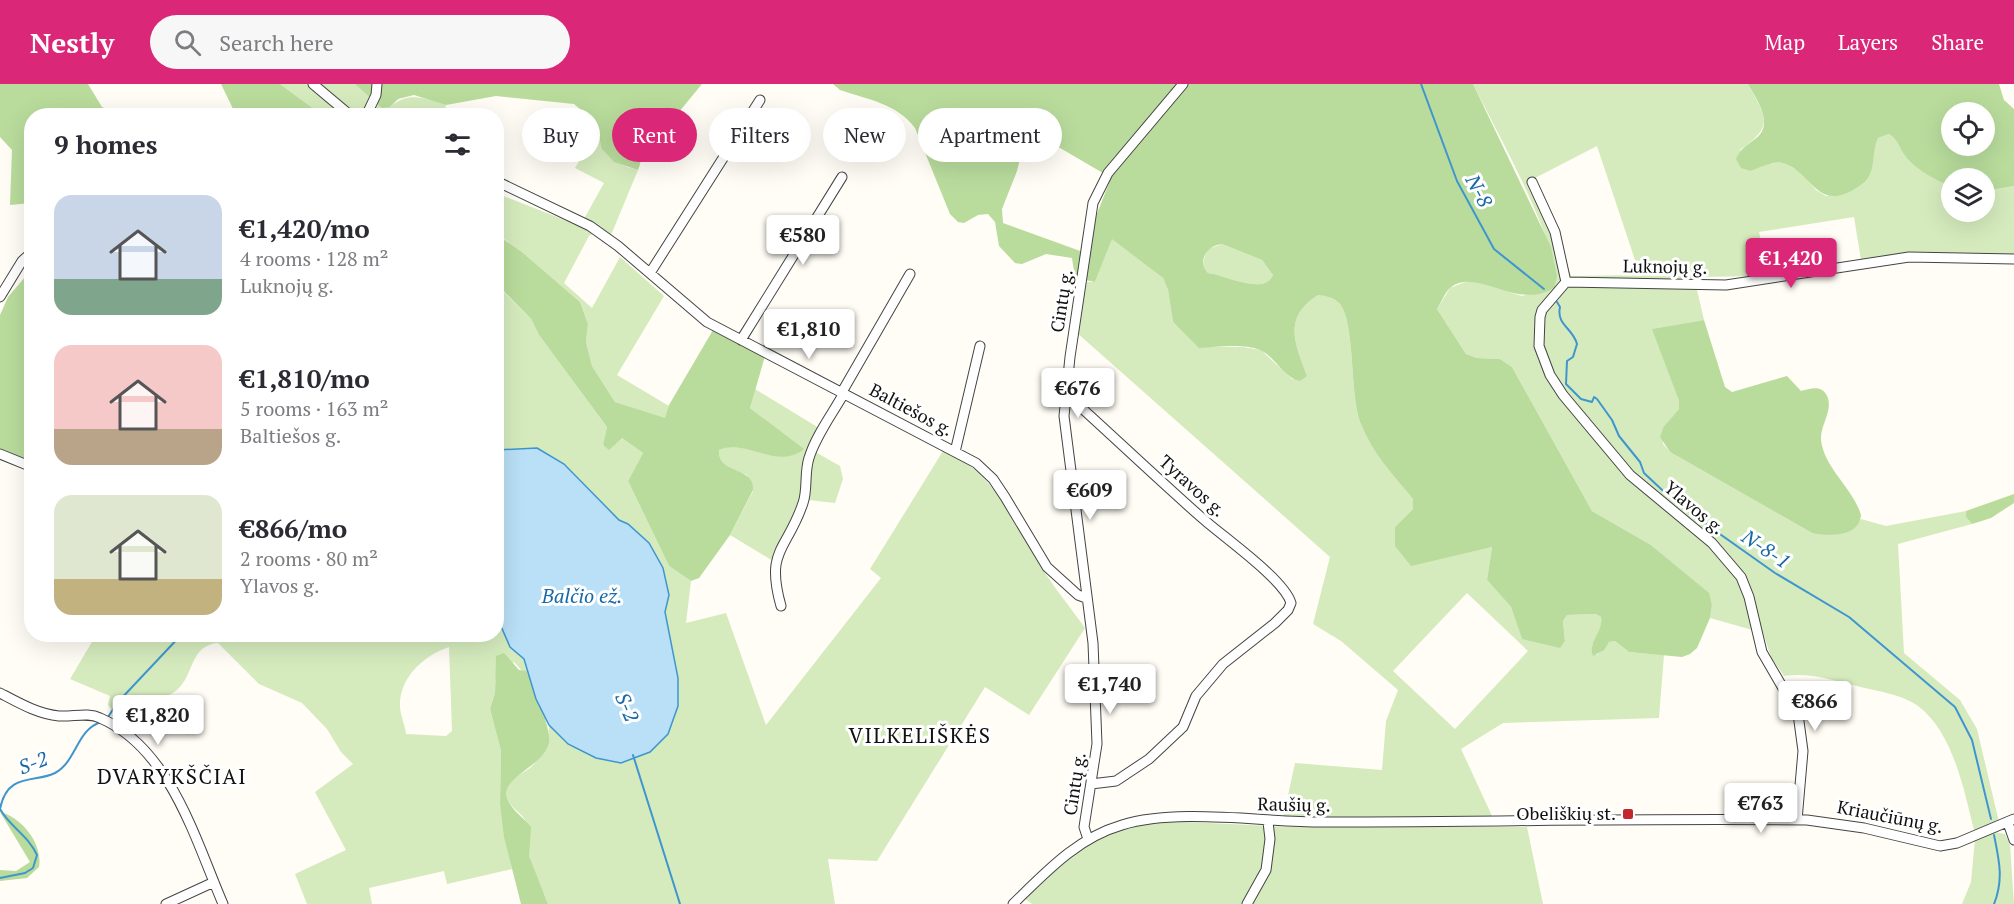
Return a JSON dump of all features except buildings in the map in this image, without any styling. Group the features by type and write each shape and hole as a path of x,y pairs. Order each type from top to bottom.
{"street":[{"path":"313,84 342,108"},
{"path":"370,108 376,95 377,84"},
{"name":"Cintų g.","path":"1088,839 1084,828 1097,744 1093,643 1064,416 1065,399 1093,203 1108,173 1183,84"},
{"path":"650,273 760,100"},
{"path":"741,340 842,177"},
{"path":"1532,182 1555,232 1566,282"},
{"name":"Baltiešos g.","path":"504,185 590,226 707,322 976,463 993,479 1047,567 1078,595 1086,598"},
{"name":"Luknojų g.","path":"1566,282 1726,285 1909,257 2014,260"},
{"path":"0,297 24,259"},
{"path":"781,606 774,581 778,554 804,502 805,474 809,455 910,274"},
{"name":"Ylavos g.","path":"1566,282 1542,310 1540,316 1539,346 1550,375 1630,475 1712,543 1741,577 1749,597 1762,652 1798,714 1803,750 1797,820"},
{"path":"955,452 980,346"},
{"name":"Tyravos g.","path":"1065,399 1075,402 1180,499 1250,558 1287,592 1291,603 1288,610 1275,623 1223,664 1196,696 1185,724 1147,760 1116,781 1108,784 1091,784"},
{"path":"0,454 24,464"},
{"path":"0,693 44,714 98,716 121,728 149,756 165,778 223,904"},
{"name":"Raušių g.","path":"1013,904 1061,858 1088,839 1122,825 1162,818 1268,822 1502,822"},
{"name":"Kriaučiūnų g.","path":"1502,822 1797,820 1853,825 1940,846 2011,821"},
{"path":"2011,821 2014,840"},
{"path":"1247,904 1266,870 1270,840 1268,822"},
{"path":"166,904 214,882"}],"green space":[{"path":"0,84 88,84 104,108 24,108 24,204 10,205 12,150 0,137"},
{"path":"221,84 280,84 313,108 233,108"},
{"path":"280,84 355,84 390,107 410,97 424,98 446,105 445,108 313,108"},
{"path":"355,84 702,84 682,108 612,108 612,160 602,149 600,108 579,108 574,104 496,96 446,105 414,95 398,99 390,107 382,108"},
{"path":"833,84 1473,84 1551,247 1557,276 1555,287 1541,294 1526,295 1483,284 1459,283 1447,291 1437,309 1466,354 1477,358 1500,359 1512,367 1592,511 1651,545 1709,593 1712,605 1710,618 1697,648 1682,657 1629,652 1615,641 1609,642 1604,650 1593,656 1592,646 1601,622 1601,617 1596,614 1567,615 1563,621 1565,641 1560,648 1522,639 1511,607 1487,580 1492,547 1411,566 1395,546 1395,527 1413,509 1413,499 1377,454 1361,424 1357,411 1348,325 1337,301 1318,295 1299,313 1294,332 1307,376 1300,381 1288,375 1260,350 1238,346 1199,348 1173,322 1168,290 1163,278 1112,239 1095,282 1075,278 1072,258 1046,254 1022,264 1015,263 999,246 995,222 988,214 978,215 964,223 958,222 950,214 929,162 1019,162 1002,209 1003,223 1083,252 1091,251 1096,216 1110,181 1108,176 1062,149 1062,108 918,108 918,135 915,128 906,118 906,108 891,108 840,90","holes":["1222,244 1262,260 1273,275 1262,284 1244,283 1208,273 1203,264 1208,250"]},
{"path":"1473,84 1748,84 1763,113 1764,120 1759,134 1740,150 1751,171 1768,164 1784,162 1803,174 1816,190 1826,196 1846,193 1870,174 1873,149 1878,138 1889,134 1898,140 1905,156 1941,179 1941,222 1995,222 1995,189 2014,186 2014,255 1861,260 1854,217 1759,232 1769,276 1694,277 1704,320 1653,329 1679,401 1679,409 1664,426 1663,444 1670,452 1812,533 1857,525 1861,519 1886,526 1966,511 1966,517 1972,524 1898,544 1904,653 1960,700 1977,729 1999,822 1974,830 1961,780 1948,746 1930,717 1918,706 1896,696 1830,679 1803,675 1784,676 1771,657 1763,633 1710,618 1712,605 1708,593 1651,545 1592,511 1512,367 1500,359 1477,358 1466,354 1437,309 1450,288 1470,280 1522,296 1555,287 1555,269 1548,245 1538,216","holes":["1597,146 1640,275 1571,276 1535,178"]},
{"path":"1748,84 1999,84 2004,100 2014,109 2014,186 1995,189 1995,168 1941,168 1941,182 1915,166 1889,134 1878,138 1869,177 1863,184 1841,195 1831,196 1823,193 1786,164 1778,162 1751,171 1741,168 1736,159 1764,127 1759,105"},
{"path":"600,138 612,162 638,170 611,235 601,228 589,236 564,283 592,308 620,257 664,296 617,375 669,406 665,419 615,402 592,366 586,342 588,324 580,302 504,239 504,196 580,226 604,183 575,168 579,162 600,162"},
{"path":"614,162 641,162 638,170"},
{"path":"1112,238 1163,278 1168,290 1173,322 1199,347 1243,347 1261,350 1292,379 1307,376 1296,342 1296,322 1299,313 1318,295 1337,301 1348,325 1355,396 1361,424 1377,454 1413,499 1413,509 1395,527 1411,565 1492,547 1487,580 1511,607 1522,639 1565,641 1563,621 1567,615 1596,614 1601,617 1602,624 1592,646 1597,655 1609,642 1615,641 1629,652 1664,655 1659,718 1503,723 1461,749 1493,818 1283,818 1295,763 1382,770 1386,721 1398,690 1341,641 1313,624 1330,557 1076,332 1087,282 1095,282","holes":["1467,593 1528,651 1455,729 1393,671"]},
{"path":"504,240 522,252 580,302 588,324 586,342 592,366 615,402 665,418 669,405 713,330 765,356 750,408 804,449 794,455 783,457 740,448 730,447 719,450 720,458 724,463 748,477 752,482 753,490 730,535 699,578 691,581 669,566 628,481 643,453 622,438 609,450 603,445 607,427 539,335 531,319 504,291"},
{"path":"1222,244 1262,260 1273,275 1262,284 1253,284 1208,273 1203,264 1208,249"},
{"path":"24,278 24,469 0,459 0,315 8,297"},
{"path":"504,292 531,319 539,335 607,427 603,446 622,438 643,453 628,481 669,566 691,581 686,623 726,613 766,725 881,578 870,569 943,451 961,459 976,471 1002,500 1047,576 1085,628 1029,715 985,687 877,861 828,859 835,904 548,904 530,862 528,826 509,802 506,792 508,786 513,779 529,769 540,757 547,742 549,725 568,744 678,678 665,612 669,595 628,524 619,520 564,464 537,448 504,450"},
{"path":"1704,320 1725,387 1732,392 1787,376 1801,391 1818,389 1824,391 1829,405 1821,434 1823,450 1827,460 1857,505 1861,515 1855,528 1849,532 1834,535 1812,533 1670,452 1660,437 1664,426 1679,409 1679,401 1652,329"},
{"path":"755,389 819,428 810,449 840,466 843,479 835,503 799,499 773,561 730,535 753,491 747,475 728,467 719,456 719,450 726,447 803,449 750,408"},
{"path":"2014,494 2014,503 1991,518 1972,524 1966,517 1966,511"},
{"path":"504,633 510,647 524,659 527,671 523,672 514,662 495,680 495,693 490,709 501,751 500,804 512,869 447,884 444,871 369,888 372,904 307,904 295,874 346,850 315,792 353,764 341,752 327,729 302,703 259,684 218,643 202,649 183,684 177,690 163,698 114,712 108,705 110,696 70,679 92,642 504,642","holes":["449,647 452,731 446,736 406,734 400,706 404,686 415,669 431,656"]},
{"path":"504,653 519,670 527,671 549,735 545,752 512,781 507,789 507,797 512,807 531,827 529,856 548,904 521,904 504,837 500,804 501,751 490,709 495,693 496,656"},
{"path":"184,699 200,729 188,735 172,706"},
{"path":"0,812 23,825 38,849 39,867 27,878 0,881 0,870 16,871 30,862"},
{"path":"1187,822 1292,827 1527,827 1543,904 1032,904 1024,898 1062,863 1096,840 1135,826"},
{"path":"1995,832 2005,834 2010,844 2014,904 1962,904 1971,882 1975,839"}],"water":[{"name":"Balčio ež.","path":"537,448 564,464 619,520 628,524 649,543 663,568 669,595 665,612 678,678 678,706 668,734 650,752 621,763 596,758 568,744 549,725 536,699 524,659 510,647 504,633 504,450"}],"waterway":[{"name":"N-8","path":"1421,84 1457,181 1494,249 1544,289"},
{"name":"N-8-1","path":"1557,302 1560,307 1560,318 1577,344 1573,357 1567,361 1566,384 1581,399 1592,402 1594,397 1597,399 1612,420 1619,436 1640,462 1644,473 1676,503 1775,573 1849,617 1955,707 1972,740 1991,819"},
{"name":"S-2","path":"108,717 118,702 174,642"},
{"name":"S-2","path":"0,809 4,797 15,784 47,776 62,768 86,732 101,722"},
{"name":"S-2","path":"633,755 680,904"},
{"name":"S-2","path":"0,809 29,842 37,855 33,868 25,873 0,878"},
{"name":"N-8-1","path":"1994,835 2000,878 1994,904"}],"place":[{"name":"Obeliškių st.","path":"1628,814"}],"district":[{"name":"VILKELIŠKĖS","path":"920,736"},
{"name":"DVARYKŠČIAI","path":"172,777"}]}
